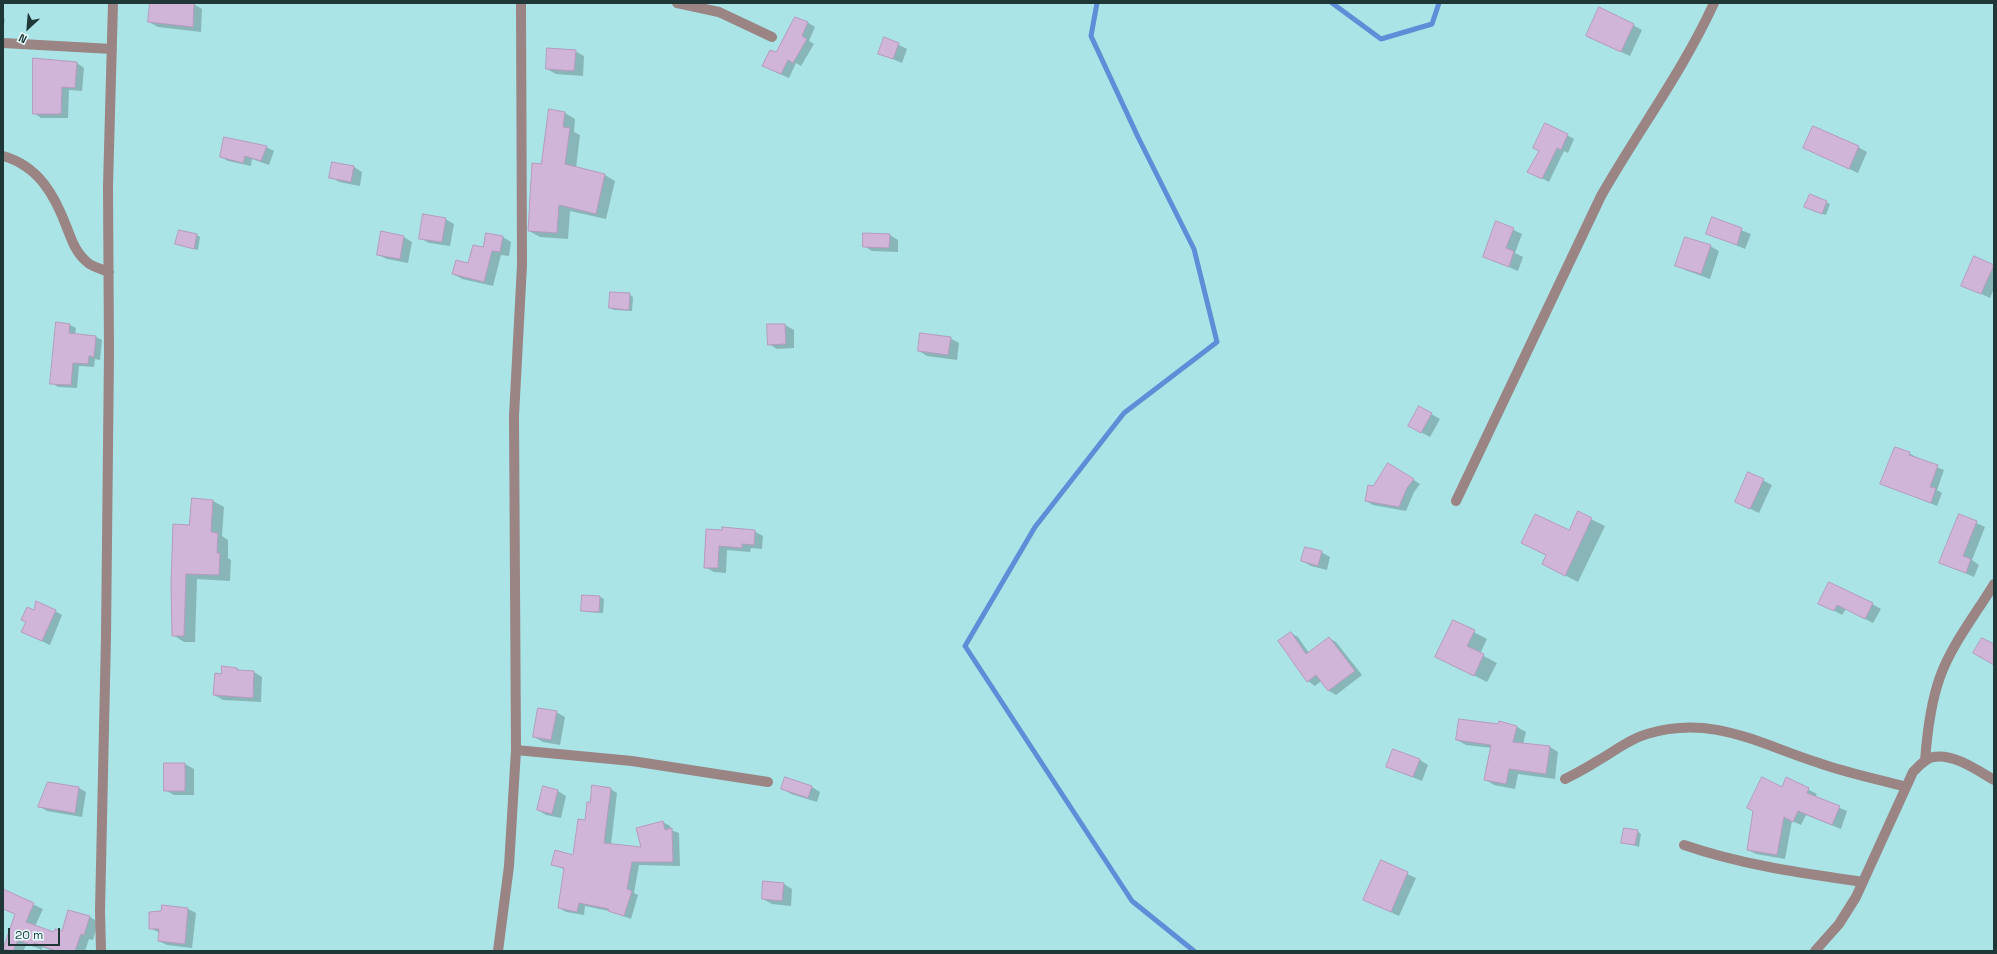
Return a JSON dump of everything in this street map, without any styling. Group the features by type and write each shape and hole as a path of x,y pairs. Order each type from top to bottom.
{"street":[{"path":"101,951 100,911 106,645 109,272 108,186 113,3"},
{"path":"498,951 509,866 516,750 514,416 522,265 521,3"},
{"path":"677,3 719,12 772,37"},
{"path":"1456,501 1601,196 1628,149 1674,78 1714,3"},
{"path":"3,43 112,49"},
{"path":"3,156 11,158 29,169 44,183 51,192 78,253 88,264 109,272"},
{"path":"1925,761 1928,733 1940,677 1956,644 1994,584"},
{"path":"1565,779 1646,734 1679,727 1709,728 1739,734 1820,764 1906,787"},
{"path":"516,750 632,760 768,782"},
{"path":"1815,951 1838,924 1863,882 1913,772 1932,757 1947,757 1994,780"},
{"path":"1684,845 1757,866 1863,882"}],"building":[{"path":"150,3 194,3 193,27 148,22"},
{"path":"1599,7 1634,24 1621,52 1586,36"},
{"path":"795,17 808,22 802,36 807,39 793,63 788,60 781,74 762,66 770,50 776,52"},
{"path":"884,37 899,43 893,59 878,54"},
{"path":"547,48 576,50 574,71 546,69"},
{"path":"33,58 77,62 75,88 62,87 61,114 33,114"},
{"path":"549,109 565,112 563,127 570,128 565,164 605,174 596,214 559,205 557,233 528,231 532,163 541,164"},
{"path":"1545,123 1568,134 1561,150 1557,148 1542,179 1527,172 1539,151 1533,148"},
{"path":"1813,126 1859,146 1849,169 1803,148"},
{"path":"224,137 267,146 261,161 245,156 243,163 220,157"},
{"path":"332,162 354,166 351,182 329,178"},
{"path":"1810,194 1827,201 1822,214 1804,207"},
{"path":"423,214 446,218 442,242 419,239"},
{"path":"1712,217 1742,228 1737,245 1706,234"},
{"path":"1496,221 1514,228 1506,248 1514,251 1509,267 1483,257"},
{"path":"179,230 197,234 194,249 175,244"},
{"path":"381,231 404,236 400,259 377,255"},
{"path":"486,233 503,236 500,252 492,251 484,282 452,274 456,260 468,263 473,245 483,247"},
{"path":"863,233 890,234 889,248 863,247"},
{"path":"1685,237 1711,245 1701,274 1675,266"},
{"path":"1974,256 1994,265 1981,294 1961,286"},
{"path":"610,292 630,293 629,310 609,308"},
{"path":"56,322 70,324 69,333 96,336 94,357 89,356 88,364 73,363 71,385 50,384"},
{"path":"767,324 785,324 786,344 768,345"},
{"path":"920,333 951,337 948,355 918,351"},
{"path":"1419,406 1432,413 1421,433 1408,426"},
{"path":"1895,447 1910,452 1909,455 1938,465 1930,487 1936,488 1931,503 1880,484"},
{"path":"1388,463 1414,479 1407,488 1399,507 1365,501 1368,485 1373,486"},
{"path":"1748,472 1764,479 1750,509 1735,502"},
{"path":"192,498 213,500 211,532 218,533 217,553 220,553 219,575 186,574 184,636 172,636 171,584 173,524 189,525"},
{"path":"1578,511 1592,518 1565,576 1542,564 1546,555 1521,543 1535,514 1569,530"},
{"path":"1959,514 1977,521 1963,556 1971,559 1966,573 1939,563"},
{"path":"722,527 755,530 754,545 742,544 742,548 719,546 718,568 704,568 706,529 722,530"},
{"path":"1305,547 1322,551 1318,566 1301,561"},
{"path":"1829,582 1873,603 1865,619 1837,605 1834,611 1818,604"},
{"path":"582,595 600,596 599,612 581,611"},
{"path":"36,601 56,610 42,641 21,632 26,622 21,620 27,607 34,610"},
{"path":"1453,620 1475,630 1467,646 1484,654 1474,676 1435,657"},
{"path":"1291,632 1306,654 1329,637 1355,671 1328,691 1316,675 1307,682 1278,641"},
{"path":"1982,638 1994,644 1994,665 1973,653"},
{"path":"222,666 237,668 237,670 254,671 253,698 213,695 215,673 221,674"},
{"path":"538,708 557,711 551,740 533,737"},
{"path":"1459,719 1498,724 1499,721 1517,726 1513,742 1550,746 1546,774 1509,769 1506,784 1484,780 1491,745 1456,740"},
{"path":"1393,749 1420,759 1413,777 1386,767"},
{"path":"164,763 185,763 185,791 164,791"},
{"path":"785,777 812,786 808,798 781,789"},
{"path":"1762,777 1782,787 1786,777 1809,788 1807,793 1840,806 1832,825 1798,811 1793,822 1784,817 1777,855 1747,850 1753,811 1747,808"},
{"path":"48,782 79,787 75,813 38,807"},
{"path":"592,785 611,788 604,843 641,847 636,828 663,821 665,830 672,828 673,862 632,862 627,889 632,891 624,916 608,911 609,909 579,903 577,912 558,908 564,868 551,865 555,850 573,855 578,819 585,820 587,802 590,802"},
{"path":"543,786 558,790 552,814 537,810"},
{"path":"1624,828 1638,830 1635,845 1621,843"},
{"path":"1381,860 1408,872 1391,912 1363,900"},
{"path":"763,881 784,883 782,901 762,899"},
{"path":"3,889 34,903 26,922 54,932 55,929 62,931 68,910 90,916 84,935 81,934 75,951 56,951 34,943 33,946 18,940 13,951 3,949 15,914 3,909"},
{"path":"162,905 188,908 185,944 158,941 159,929 149,929 149,912 161,911"}],"waterway":[{"path":"1097,3 1091,36 1138,137 1194,249 1217,342 1124,413 1035,527 965,646 1132,901 1194,951"},
{"path":"1332,3 1381,39 1432,24 1439,3"}]}
